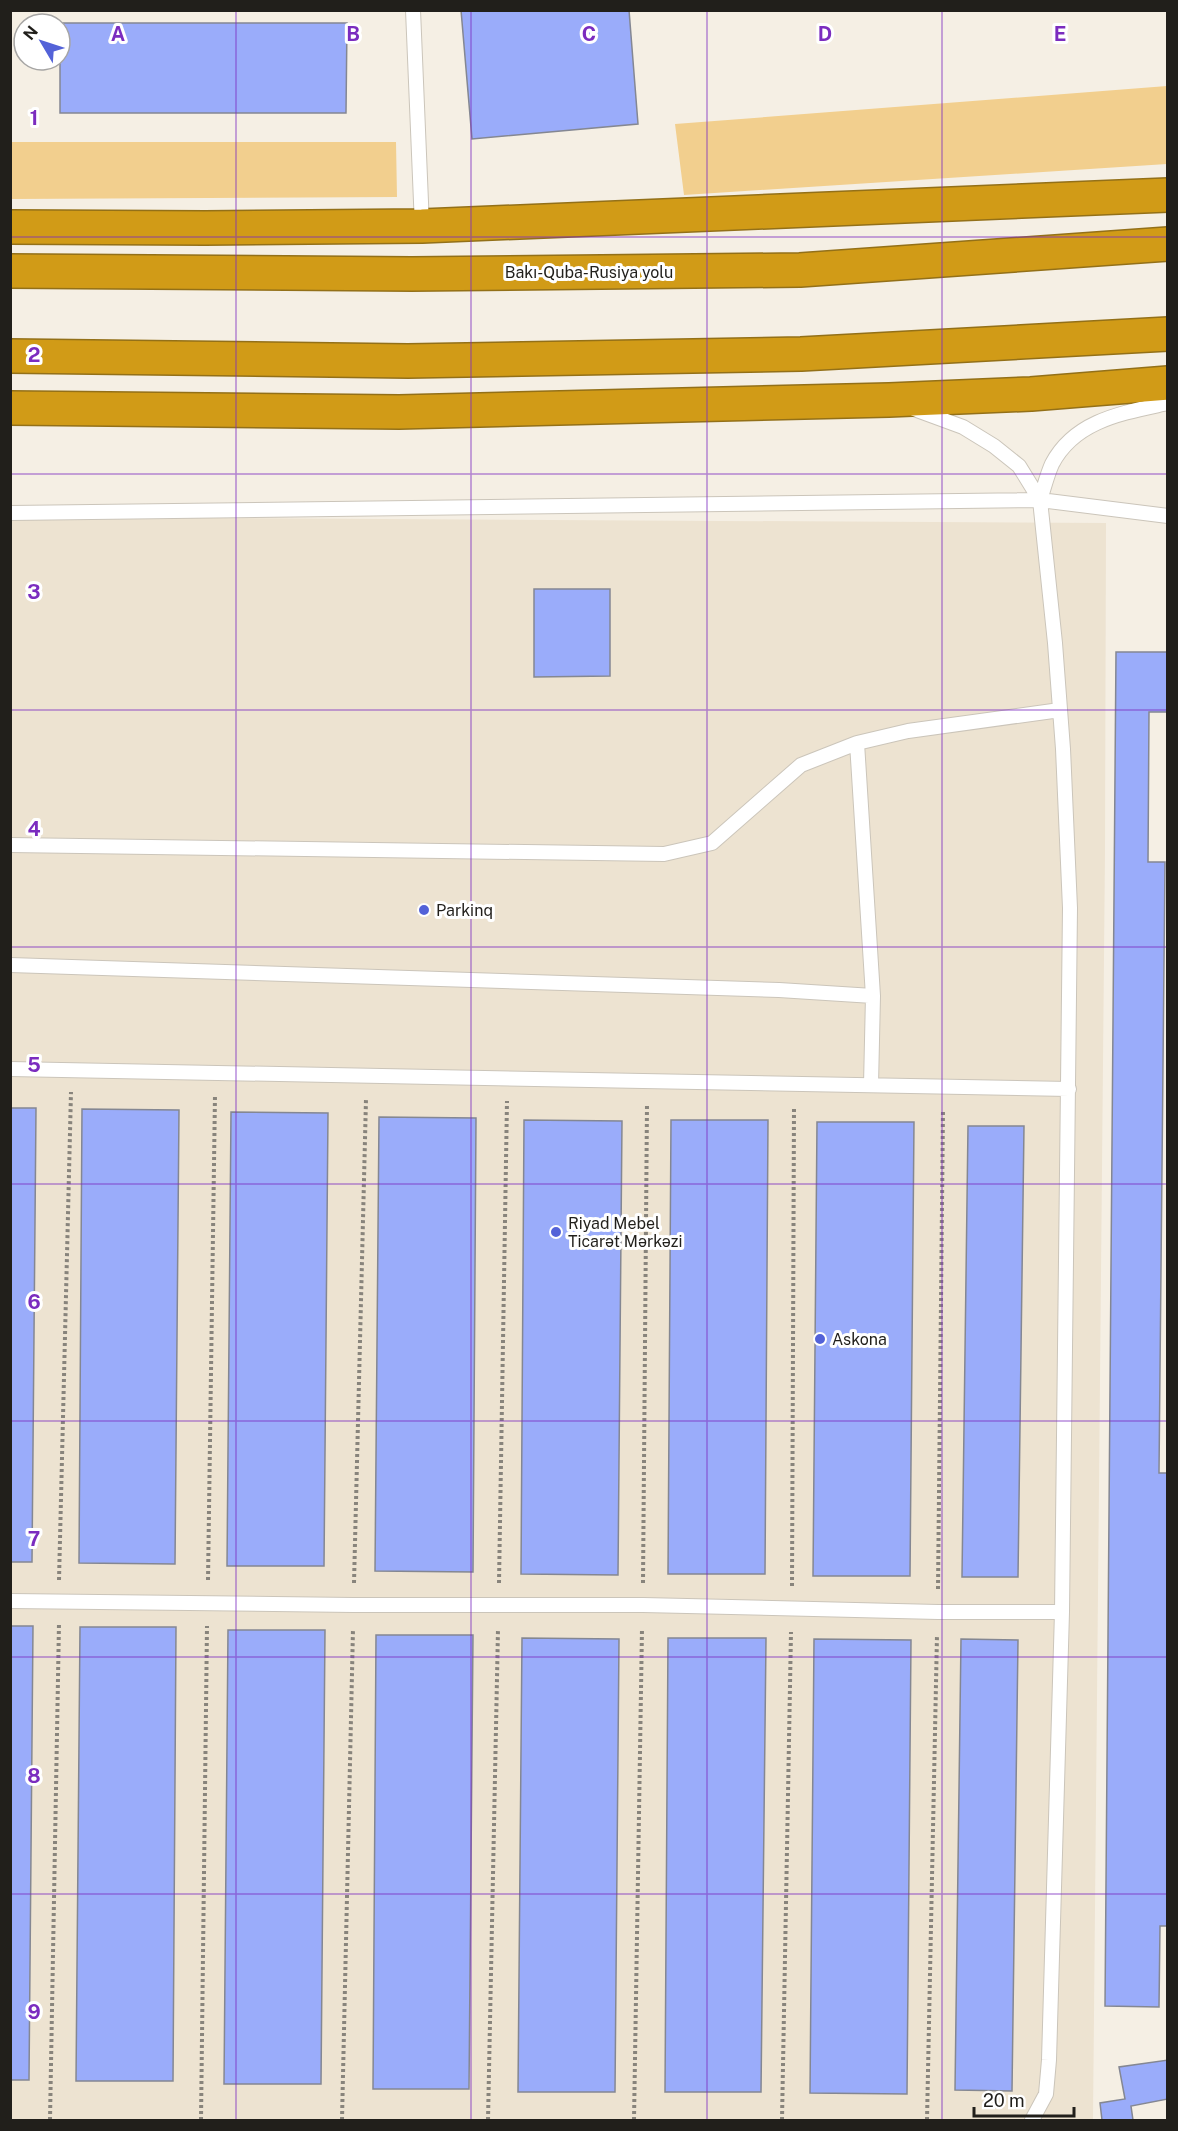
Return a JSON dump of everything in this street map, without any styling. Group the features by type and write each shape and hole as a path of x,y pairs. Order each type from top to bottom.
{"highway":[{"path":"10,227 422,226 1167,195"},
{"name":"Bakı-Quba-Rusiya yolu","path":"10,271 412,274 800,270 1167,244"},
{"path":"10,356 408,361 789,354 1167,334"},
{"path":"10,408 399,412 889,400 1031,394 1167,383"}],"lane":[{"path":"413,10 422,226"},
{"path":"889,400 963,428 994,446 1019,466 1041,500"},
{"path":"1032,2121 1046,2094 1049,2060 1062,1612 1069,1089 1070,908 1060,710 1041,500 1052,464 1072,437 1088,426 1167,402"},
{"path":"10,513 1041,500 1167,516"},
{"path":"10,845 664,854 712,843 801,765 857,743 908,731 1060,710"},
{"path":"857,743 873,996 871,1085"},
{"path":"10,964 767,989 873,996"},
{"path":"10,1069 1069,1089"},
{"path":"10,1601 643,1605 938,1612 1062,1612"}],"shaded area":[{"path":"1167,86 1167,164 684,195 675,124"},
{"path":"10,142 396,142 397,197 11,199"},
{"name":"Riyad Mebel Ticarət Mərkəzi","path":"11,517 1106,523 1093,2120 11,2120"}],"building":[{"path":"461,10 629,10 638,124 472,139"},
{"path":"72,23 347,23 346,113 60,113 60,72 72,72"},
{"path":"534,589 610,589 610,676 534,677"},
{"path":"1116,652 1168,652 1168,712 1149,712 1148,862 1165,862 1159,1473 1168,1473 1168,1926 1160,1926 1159,2007 1105,2006"},
{"path":"10,1108 36,1108 32,1562 10,1562"},
{"path":"82,1109 179,1110 175,1564 79,1563"},
{"path":"231,1112 328,1113 324,1566 227,1566"},
{"path":"379,1117 476,1118 473,1572 375,1571"},
{"path":"524,1120 622,1121 618,1575 521,1574"},
{"path":"671,1120 768,1120 765,1574 668,1574"},
{"path":"817,1122 914,1122 910,1576 813,1576"},
{"path":"968,1126 1024,1126 1018,1577 962,1577"},
{"path":"10,1626 33,1626 29,2080 10,2080"},
{"path":"80,1627 176,1627 173,2081 76,2081"},
{"path":"228,1630 325,1630 321,2084 224,2084"},
{"path":"376,1635 473,1635 469,2089 373,2089"},
{"path":"522,1638 619,1639 615,2092 518,2092"},
{"path":"668,1638 766,1638 761,2092 665,2092"},
{"path":"814,1639 911,1640 907,2094 810,2093"},
{"path":"961,1639 1018,1640 1012,2091 955,2090"},
{"path":"1168,2060 1168,2099 1131,2106 1133,2120 1102,2120 1100,2103 1125,2099 1119,2067"}],"place":[{"name":"Parkinq","path":"424,910"},
{"name":"Riyad Mebel Ticarət Mərkəzi","path":"556,1232"},
{"name":"Askona","path":"820,1339"}]}
